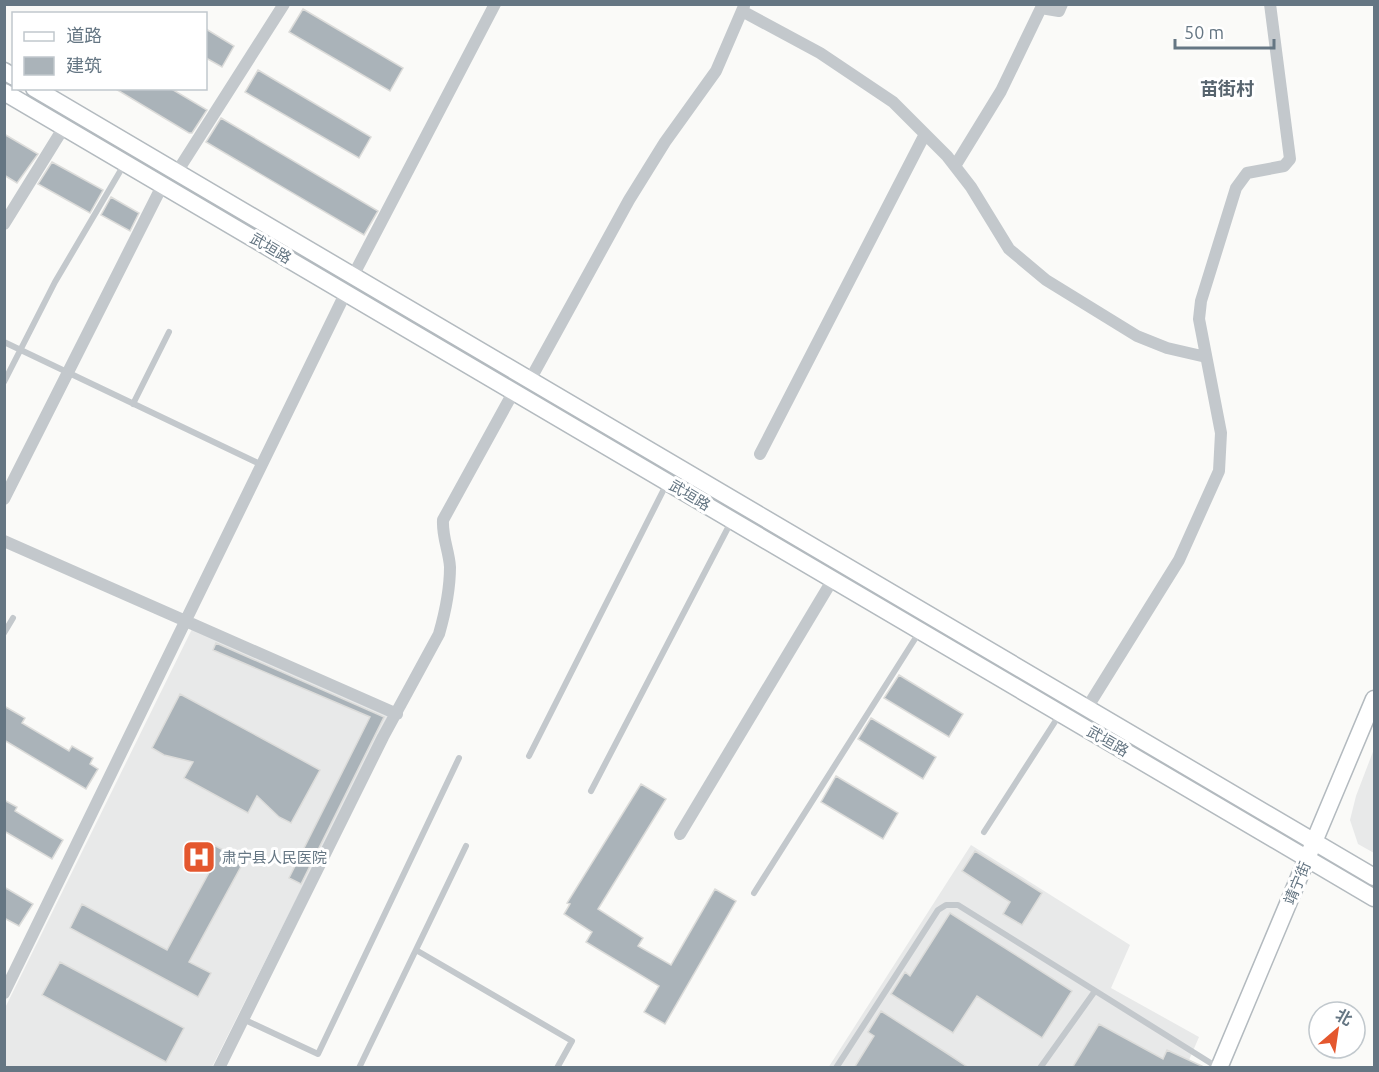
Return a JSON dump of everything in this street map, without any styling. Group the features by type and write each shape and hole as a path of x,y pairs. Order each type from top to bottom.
{"main road":[{"name":"武垣路","path":"37,90 1374,877"},
{"name":"武垣路","path":"4,92 1374,898"},
{"name":"靖宁街","path":"1218,1068 1374,699"}],"street":[{"path":"177,172 285,4"},
{"path":"353,276 495,4"},
{"path":"955,166 1001,90 1041,8 1059,11 1062,4"},
{"path":"1087,708 1179,560 1219,471 1221,433 1199,319 1201,301 1236,188 1247,173 1284,166 1290,159 1270,4"},
{"path":"530,380 635,190 669,135 716,71 744,8 862,80 893,102 955,166 1010,249 1046,280 1137,336 1167,348 1206,357"},
{"path":"4,224 64,127"},
{"path":"760,454 925,134"},
{"path":"4,499 163,184"},
{"path":"4,993 346,292"},
{"path":"219,1068 439,634 444,617 450,568 442,532 443,520 514,391"},
{"path":"4,541 397,714"},
{"path":"680,834 833,579"}],"lane":[{"path":"4,382 19,349 125,162"},
{"path":"133,404 169,332"},
{"path":"4,342 262,465"},
{"path":"529,756 667,481"},
{"path":"591,791 732,519"},
{"path":"4,633 13,618"},
{"path":"754,893 920,630"},
{"path":"984,832 1061,713"},
{"path":"243,1019 318,1054 459,758"},
{"path":"359,1068 466,846"},
{"path":"836,1068 938,910 946,905 958,905 1218,1068"},
{"path":"416,950 572,1041 557,1068"},
{"path":"1040,1068 1095,991"}],"shaded area":[{"name":"肃宁县人民医院","path":"192,629 389,714 212,1067 5,1067 4,1010"},
{"path":"1374,749 1374,853 1358,844 1350,820 1356,796"},
{"path":"971,845 1130,945 1111,988 1199,1037 1186,1067 828,1068"}],"building":[{"path":"303,9 403,68 390,91 289,32"},
{"path":"207,30 234,46 222,67 207,59"},
{"path":"258,70 371,137 359,158 245,92"},
{"path":"117,90 173,90 207,110 192,133"},
{"path":"221,118 378,211 364,235 206,142"},
{"path":"4,134 38,154 17,183 4,175"},
{"path":"52,162 103,190 90,213 38,184"},
{"path":"111,197 139,213 130,231 101,215"},
{"path":"216,643 384,717 301,884 289,878 370,717 213,650"},
{"path":"899,675 963,714 949,737 884,698"},
{"path":"180,694 320,770 291,823 279,817 257,796 248,813 184,778 193,762 164,755 152,748"},
{"path":"4,706 25,718 22,723 69,751 72,746 93,758 90,764 98,769 86,789 4,740"},
{"path":"871,718 936,757 923,779 858,739"},
{"path":"836,776 898,813 883,839 821,802"},
{"path":"641,784 666,799 598,909 643,938 638,946 671,965 715,889 736,901 665,1024 644,1012 659,986 586,942 592,932 564,914 570,904 567,903"},
{"path":"4,800 17,807 15,811 63,840 52,859 4,831"},
{"path":"210,843 244,861 189,962 211,973 198,997 70,928 82,904 167,950 212,867 201,861"},
{"path":"975,851 1042,893 1022,925 1003,914 1010,902 962,871"},
{"path":"4,887 33,904 19,926 4,918"},
{"path":"950,913 1072,991 1042,1038 977,996 953,1033 891,994 905,972 910,976"},
{"path":"60,962 184,1028 166,1062 42,995"},
{"path":"881,1011 969,1068 854,1068 874,1036 868,1032"},
{"path":"1099,1024 1163,1059 1167,1050 1206,1068 1072,1068"}],"place":[{"name":"肃宁县人民医院","path":"199,857"}],"district":[{"name":"苗街村","path":"1227,88"}]}
